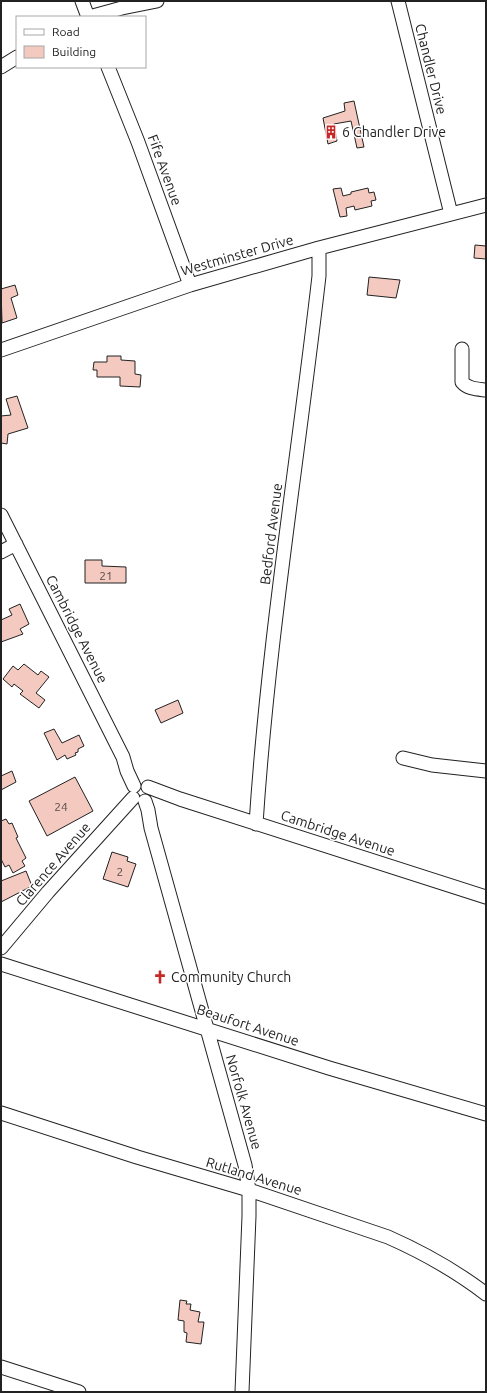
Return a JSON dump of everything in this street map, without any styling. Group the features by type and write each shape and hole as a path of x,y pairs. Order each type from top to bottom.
{"street":[{"path":"82,1 88,16"},
{"path":"92,16 157,1"},
{"name":"Chandler Drive","path":"398,1 451,214"},
{"path":"1,67 16,58"},
{"name":"Fife Avenue","path":"108,68 138,142 190,285"},
{"name":"Westminster Drive","path":"1,350 190,285 319,248 486,205"},
{"name":"Bedford Avenue","path":"256,824 260,763 279,597 318,283 319,248"},
{"path":"462,349 462,382 465,386 486,390"},
{"name":"Cambridge Avenue","path":"1,515 123,758 127,771 140,793 180,799 486,897"},
{"path":"1,552 16,544"},
{"path":"403,758 432,765 486,771"},
{"name":"Clarence Avenue","path":"1,948 48,892 140,793"},
{"name":"Norfolk Avenue","path":"140,793 148,810 151,828 245,1165 249,1190 249,1224 242,1392"},
{"name":"Beaufort Avenue","path":"1,964 398,1089 486,1114"},
{"name":"Rutland Avenue","path":"1,1113 137,1157 249,1190 388,1237 442,1264 486,1294"},
{"path":"1,1367 79,1392"}],"building":[{"name":"6 Chandler Drive","path":"354,101 364,147 357,148 351,121 334,124 337,141 328,144 323,118 345,111 344,103"},
{"path":"341,188 343,196 351,194 351,192 368,188 369,193 374,192 376,200 371,201 372,206 355,210 354,206 346,208 347,216 340,217 333,189"},
{"path":"475,245 486,246 486,259 474,258"},
{"path":"369,277 400,280 396,298 367,295"},
{"path":"15,285 18,295 11,298 17,318 2,323 1,289"},
{"path":"107,356 121,356 121,360 135,361 135,374 141,375 140,387 120,386 120,377 97,377 97,370 93,370 94,362 107,362"},
{"path":"17,396 28,428 8,434 7,444 1,443 1,416 11,415 6,399"},
{"path":"85,560 102,560 102,566 126,567 126,583 85,583"},
{"path":"20,604 29,624 20,629 23,634 1,642 1,620 12,615 9,609"},
{"path":"24,664 38,675 41,671 49,677 36,693 45,700 39,708 20,694 23,691 14,684 12,687 3,679 13,666 18,670"},
{"path":"178,700 183,713 161,723 155,710"},
{"path":"54,729 62,743 79,735 84,746 78,749 78,752 75,753 76,755 67,759 65,755 57,760 44,733"},
{"path":"12,771 16,782 1,790 1,776"},
{"path":"75,777 93,811 47,836 29,801"},
{"path":"6,819 9,824 12,823 18,837 16,838 26,858 22,861 25,866 13,873 9,865 5,867 1,859 1,821"},
{"path":"112,852 128,857 127,861 136,864 128,887 103,879"},
{"path":"26,871 32,886 1,902 1,881"},
{"path":"180,1300 187,1301 186,1304 191,1304 190,1310 200,1312 198,1322 204,1322 201,1344 186,1342 187,1333 184,1332 184,1321 178,1320"}],"place":[{"name":"6 Chandler Drive","path":"331,132"},
{"name":"Community Church","path":"160,977"}]}
